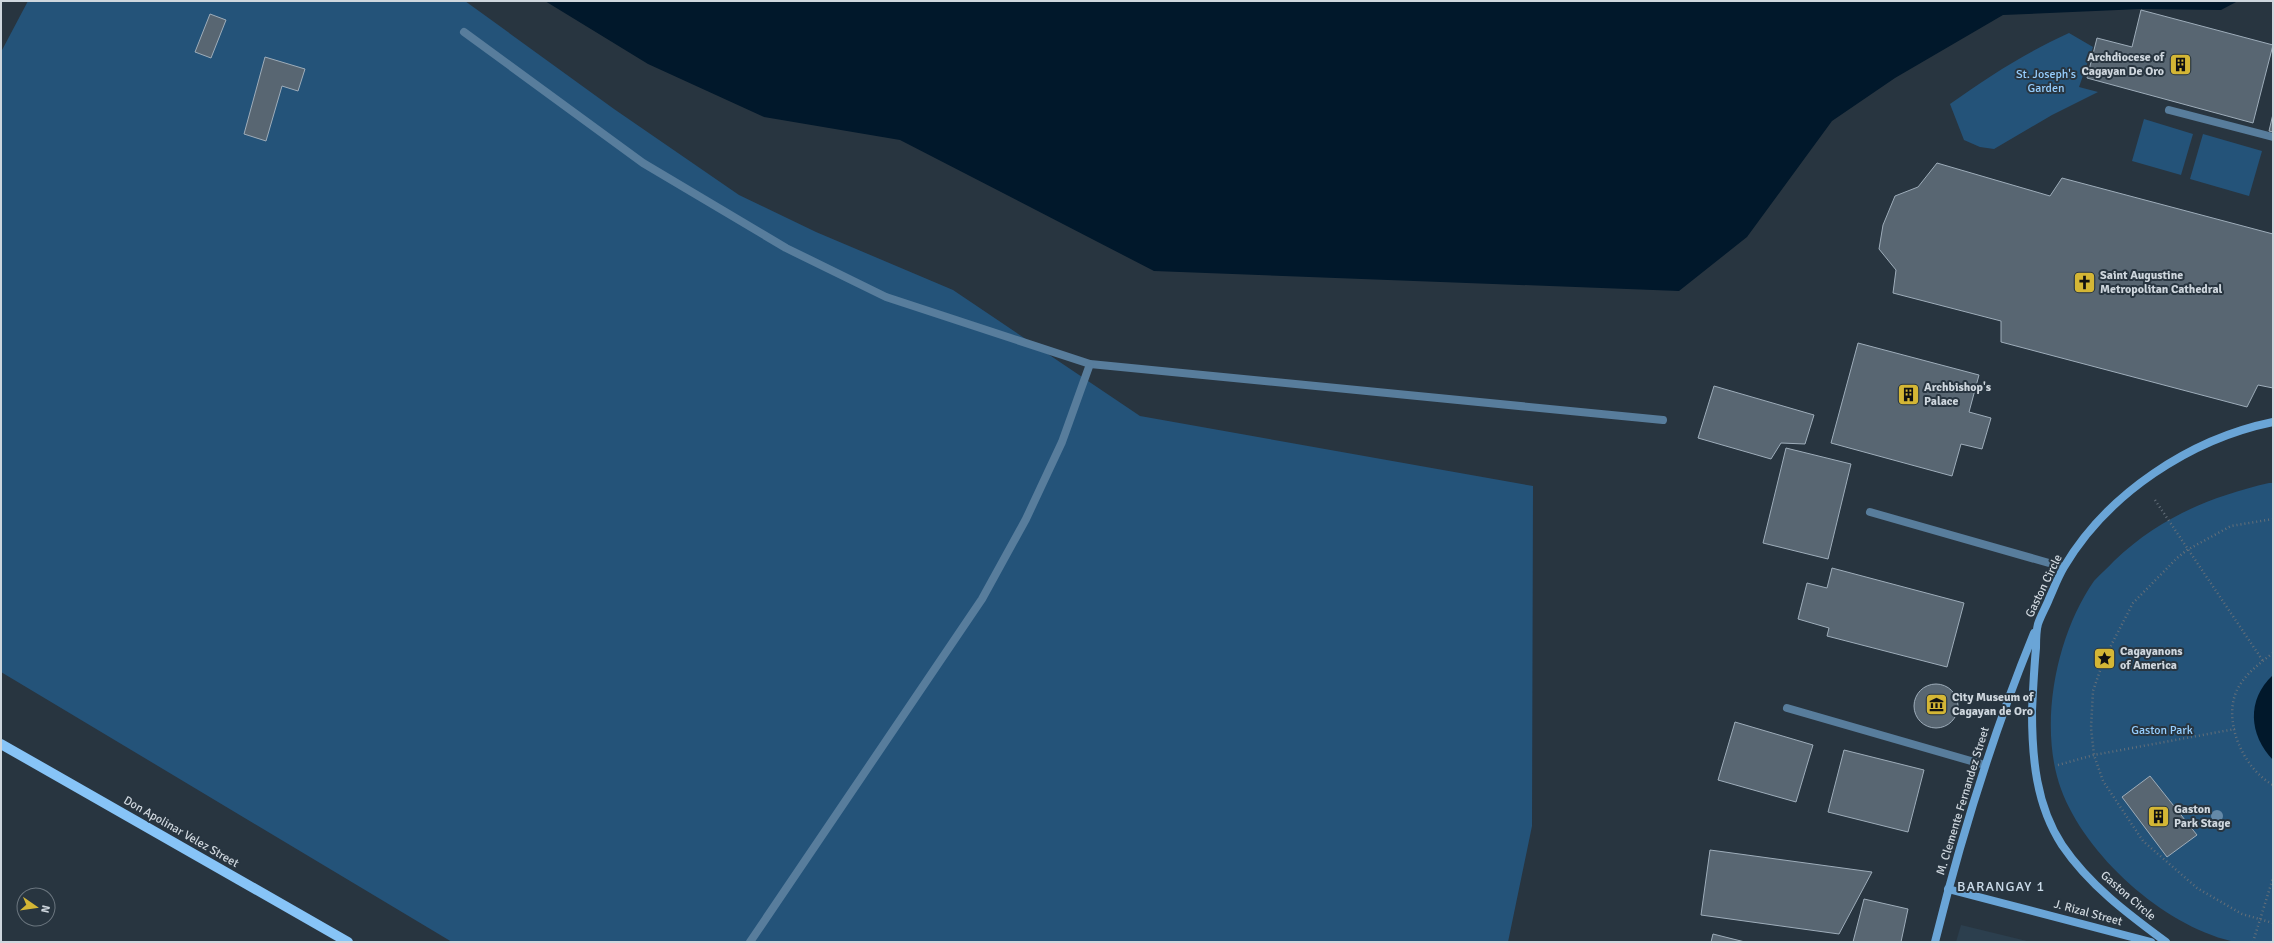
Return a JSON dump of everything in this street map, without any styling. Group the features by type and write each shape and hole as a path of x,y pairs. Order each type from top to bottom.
{"main road":[{"name":"Don Apolinar Velez Street","path":"1,744 348,942"}],"street":[{"name":"Gaston Circle","path":"2166,942 2124,911 2084,873 2066,850 2050,820 2036,784 2032,739 2033,683 2038,625 2063,567 2096,524 2142,480 2214,439 2273,422"},
{"name":"M. Clemente Fernandez Street","path":"1935,942 1948,889 1985,765 2016,677 2038,625"},
{"name":"J. Rizal Street","path":"1948,889 2151,942"}],"lane":[{"path":"464,32 643,163 786,248 886,297 1090,364 1663,420"},
{"path":"2169,110 2273,137"},
{"path":"750,942 982,599 1026,519 1062,442 1090,364"},
{"path":"1870,512 2063,567"},
{"path":"1787,708 1985,765"}],"path":[{"path":"2142,480 2262,661"},
{"path":"2273,519 2231,526 2187,550 2176,558 2133,603 2104,659 2093,691 2091,728 2094,755 2103,781 2143,841 2197,888 2242,914 2273,923"},
{"path":"2273,653 2254,667 2237,690 2232,717 2238,746 2252,765 2273,785"},
{"path":"2035,772 2094,755 2235,728"},
{"path":"2253,942 2273,878"}],"shaded area":[{"path":"545,1 2238,1 2221,10 2141,9 2003,15 1895,78 1832,121 1747,237 1679,291 1154,271 900,140 764,117 648,64"},
{"path":"2273,675 2273,760 2259,740 2255,729 2254,718 2258,695"},
{"path":"1961,925 2031,942 1956,942"}],"green space":[{"path":"28,1 465,1 614,109 739,195 816,232 953,290 1140,416 1533,486 1532,826 1508,942 452,942 1,672 1,52"},
{"name":"St. Joseph's Garden","path":"2069,33 2093,47 2079,87 2098,92 2052,115 1994,149 1980,147 1964,140 1950,104 2008,66"},
{"path":"2144,119 2193,134 2181,175 2132,161"},
{"path":"2203,134 2262,151 2249,196 2190,179"},
{"name":"Gaston Park","path":"2273,483 2273,942 2241,942 2231,941 2205,933 2179,920 2130,884 2107,862 2088,838 2072,814 2061,789 2054,764 2051,738 2051,710 2061,654 2070,627 2081,603 2096,578 2131,546 2167,521 2205,502"}],"building":[{"name":"Archdiocese of Cagayan De Oro","path":"2141,10 2273,45 2253,123 2087,78 2097,38 2132,47"},
{"path":"210,14 226,20 211,58 195,52"},
{"path":"265,57 305,69 298,91 282,86 266,141 244,134"},
{"path":"2273,114 2273,132 2269,131"},
{"name":"Saint Augustine Metropolitan Cathedral","path":"1937,163 2050,196 2062,178 2273,234 2273,388 2258,385 2247,407 2001,342 2001,321 1893,293 1896,270 1879,249 1883,225 1895,196 1918,187"},
{"name":"Archbishop's Palace","path":"1858,343 1979,375 1969,412 1991,418 1982,449 1961,444 1952,476 1831,443"},
{"path":"1714,386 1814,415 1805,444 1781,443 1771,459 1698,438"},
{"path":"1786,448 1851,464 1828,559 1763,543"},
{"path":"1832,568 1964,603 1947,667 1827,636 1829,628 1798,619 1807,583 1827,588"},
{"name":"City Museum of Cagayan de Oro","path":"1932,684 1940,684 1945,685 1952,690 1957,697 1957,715 1952,722 1945,727 1932,728 1924,725 1917,718 1914,710 1914,702 1917,694 1924,687"},
{"path":"1735,722 1813,745 1796,802 1718,780"},
{"path":"1844,750 1924,770 1908,832 1828,812"},
{"name":"Gaston Park Stage","path":"2150,776 2197,835 2167,857 2122,797"},
{"path":"1710,850 1872,872 1839,934 1701,915"},
{"path":"1864,899 1908,909 1901,942 1853,942"},
{"path":"1713,934 1745,942 1711,942"}],"place":[{"name":"Archdiocese of Cagayan De Oro","path":"2180,64"},
{"name":"Saint Augustine Metropolitan Cathedral","path":"2084,282"},
{"name":"Archbishop's Palace","path":"1909,394"},
{"name":"Cagayanons of America","path":"2105,658"},
{"name":"City Museum of Cagayan de Oro","path":"1936,704"},
{"name":"Gaston Park Stage","path":"2159,816"}],"district":[{"name":"BARANGAY 1","path":"2001,886"}]}
